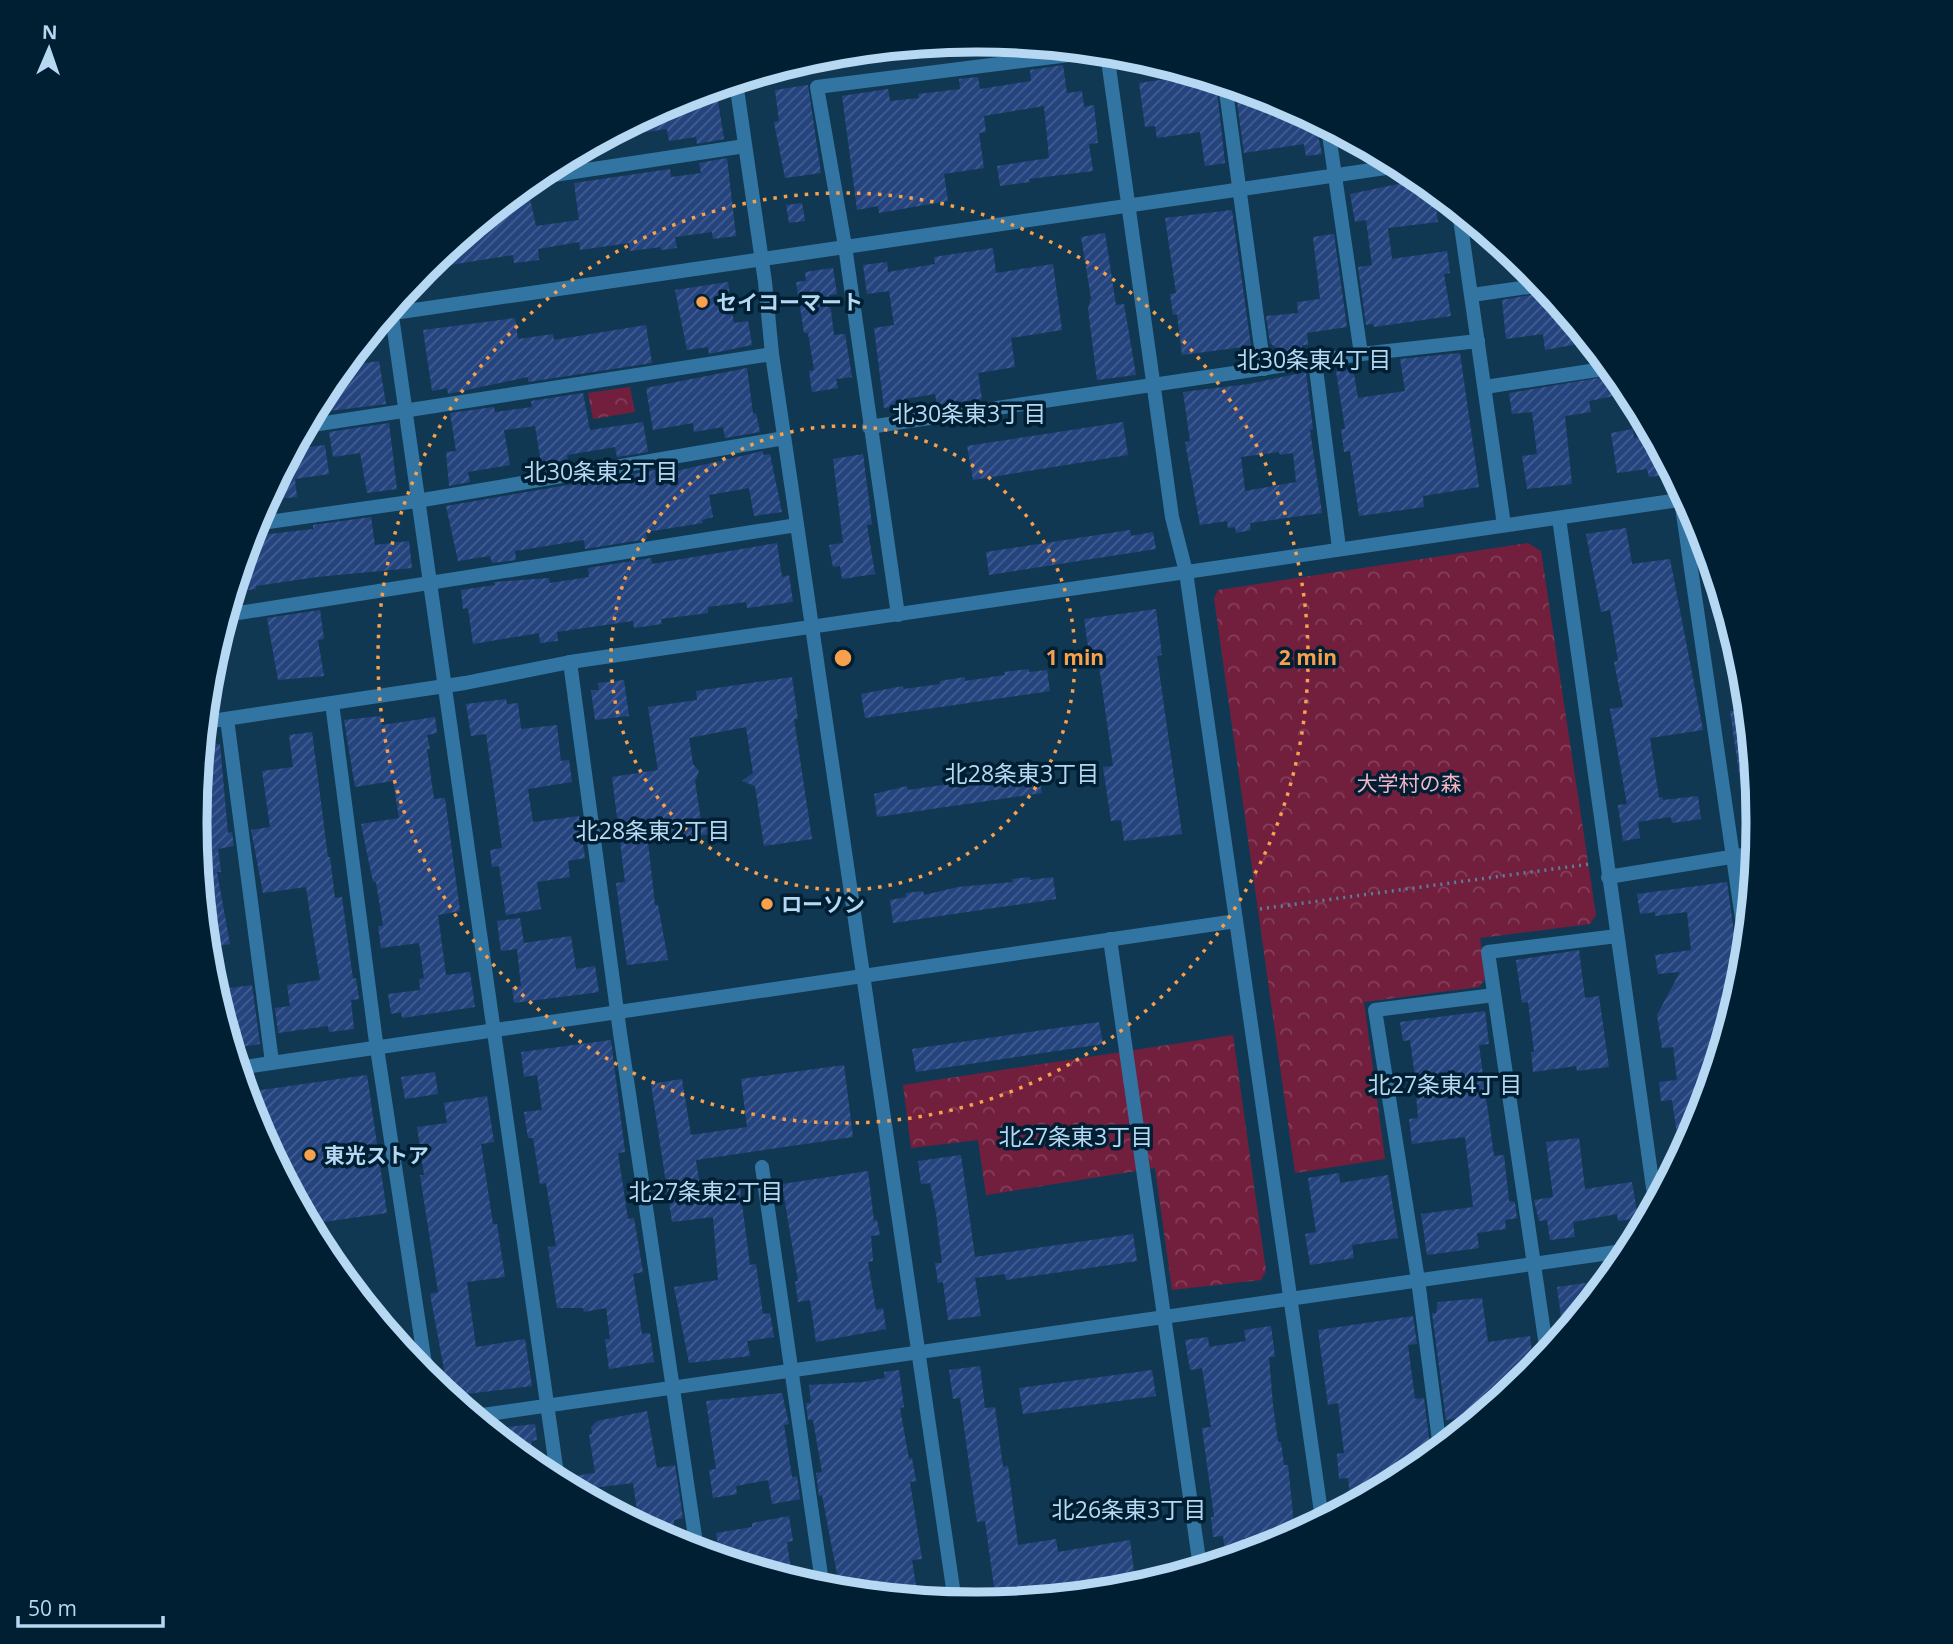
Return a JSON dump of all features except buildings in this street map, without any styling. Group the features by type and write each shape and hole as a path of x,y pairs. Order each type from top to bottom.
{"street":[{"path":"898,615 845,246 817,87 1055,57"},
{"path":"1109,64 1172,517 1186,572 1321,1510"},
{"path":"737,91 762,258 784,438 953,1591"},
{"path":"1226,94 1264,369"},
{"path":"1330,139 1361,354"},
{"path":"563,174 746,146"},
{"path":"402,310 1382,168"},
{"path":"1462,225 1504,525"},
{"path":"1472,295 1529,287"},
{"path":"392,323 556,1466"},
{"path":"869,427 1361,354 1478,341"},
{"path":"318,424 772,354"},
{"path":"1315,361 1339,548"},
{"path":"1485,387 1598,370"},
{"path":"269,522 416,501 784,438"},
{"path":"214,721 445,685 570,662 1339,548 1675,501"},
{"path":"1559,518 1653,1188"},
{"path":"236,613 797,525"},
{"path":"1688,531 1740,908"},
{"path":"570,662 695,1538"},
{"path":"332,703 377,1046 424,1357"},
{"path":"227,719 272,1062"},
{"path":"1608,877 1745,854"},
{"path":"247,1066 1236,921"},
{"path":"1545,1340 1488,952 1617,936"},
{"path":"1110,939 1199,1558"},
{"path":"1439,1437 1418,1280 1375,1010 1493,995"},
{"path":"762,1167 821,1576"},
{"path":"486,1414 1614,1252"}],"path":[{"path":"1259,909 1595,863"}],"green space":[{"path":"630,387 635,412 593,419 588,393"},
{"name":"大学村の森","path":"1528,543 1541,551 1596,915 1590,924 1480,938 1486,978 1479,987 1364,1002 1385,1159 1295,1173 1214,598 1218,590"},
{"path":"1233,1035 1266,1271 1261,1280 1172,1290 1155,1168 986,1195 978,1140 911,1148 903,1085"}],"place":[{"name":"セイコーマート","path":"702,302"},
{"name":"ローソン","path":"767,904"},
{"name":"東光ストア","path":"310,1155"}],"district":[{"name":"北30条東4丁目","path":"1314,359"},
{"name":"北30条東3丁目","path":"969,413"},
{"name":"北30条東2丁目","path":"601,471"},
{"name":"北28条東3丁目","path":"1022,773"},
{"name":"北28条東2丁目","path":"653,830"},
{"name":"北27条東4丁目","path":"1445,1084"},
{"name":"北27条東3丁目","path":"1076,1136"},
{"name":"北27条東2丁目","path":"706,1191"},
{"name":"北26条東3丁目","path":"1129,1509"}]}
